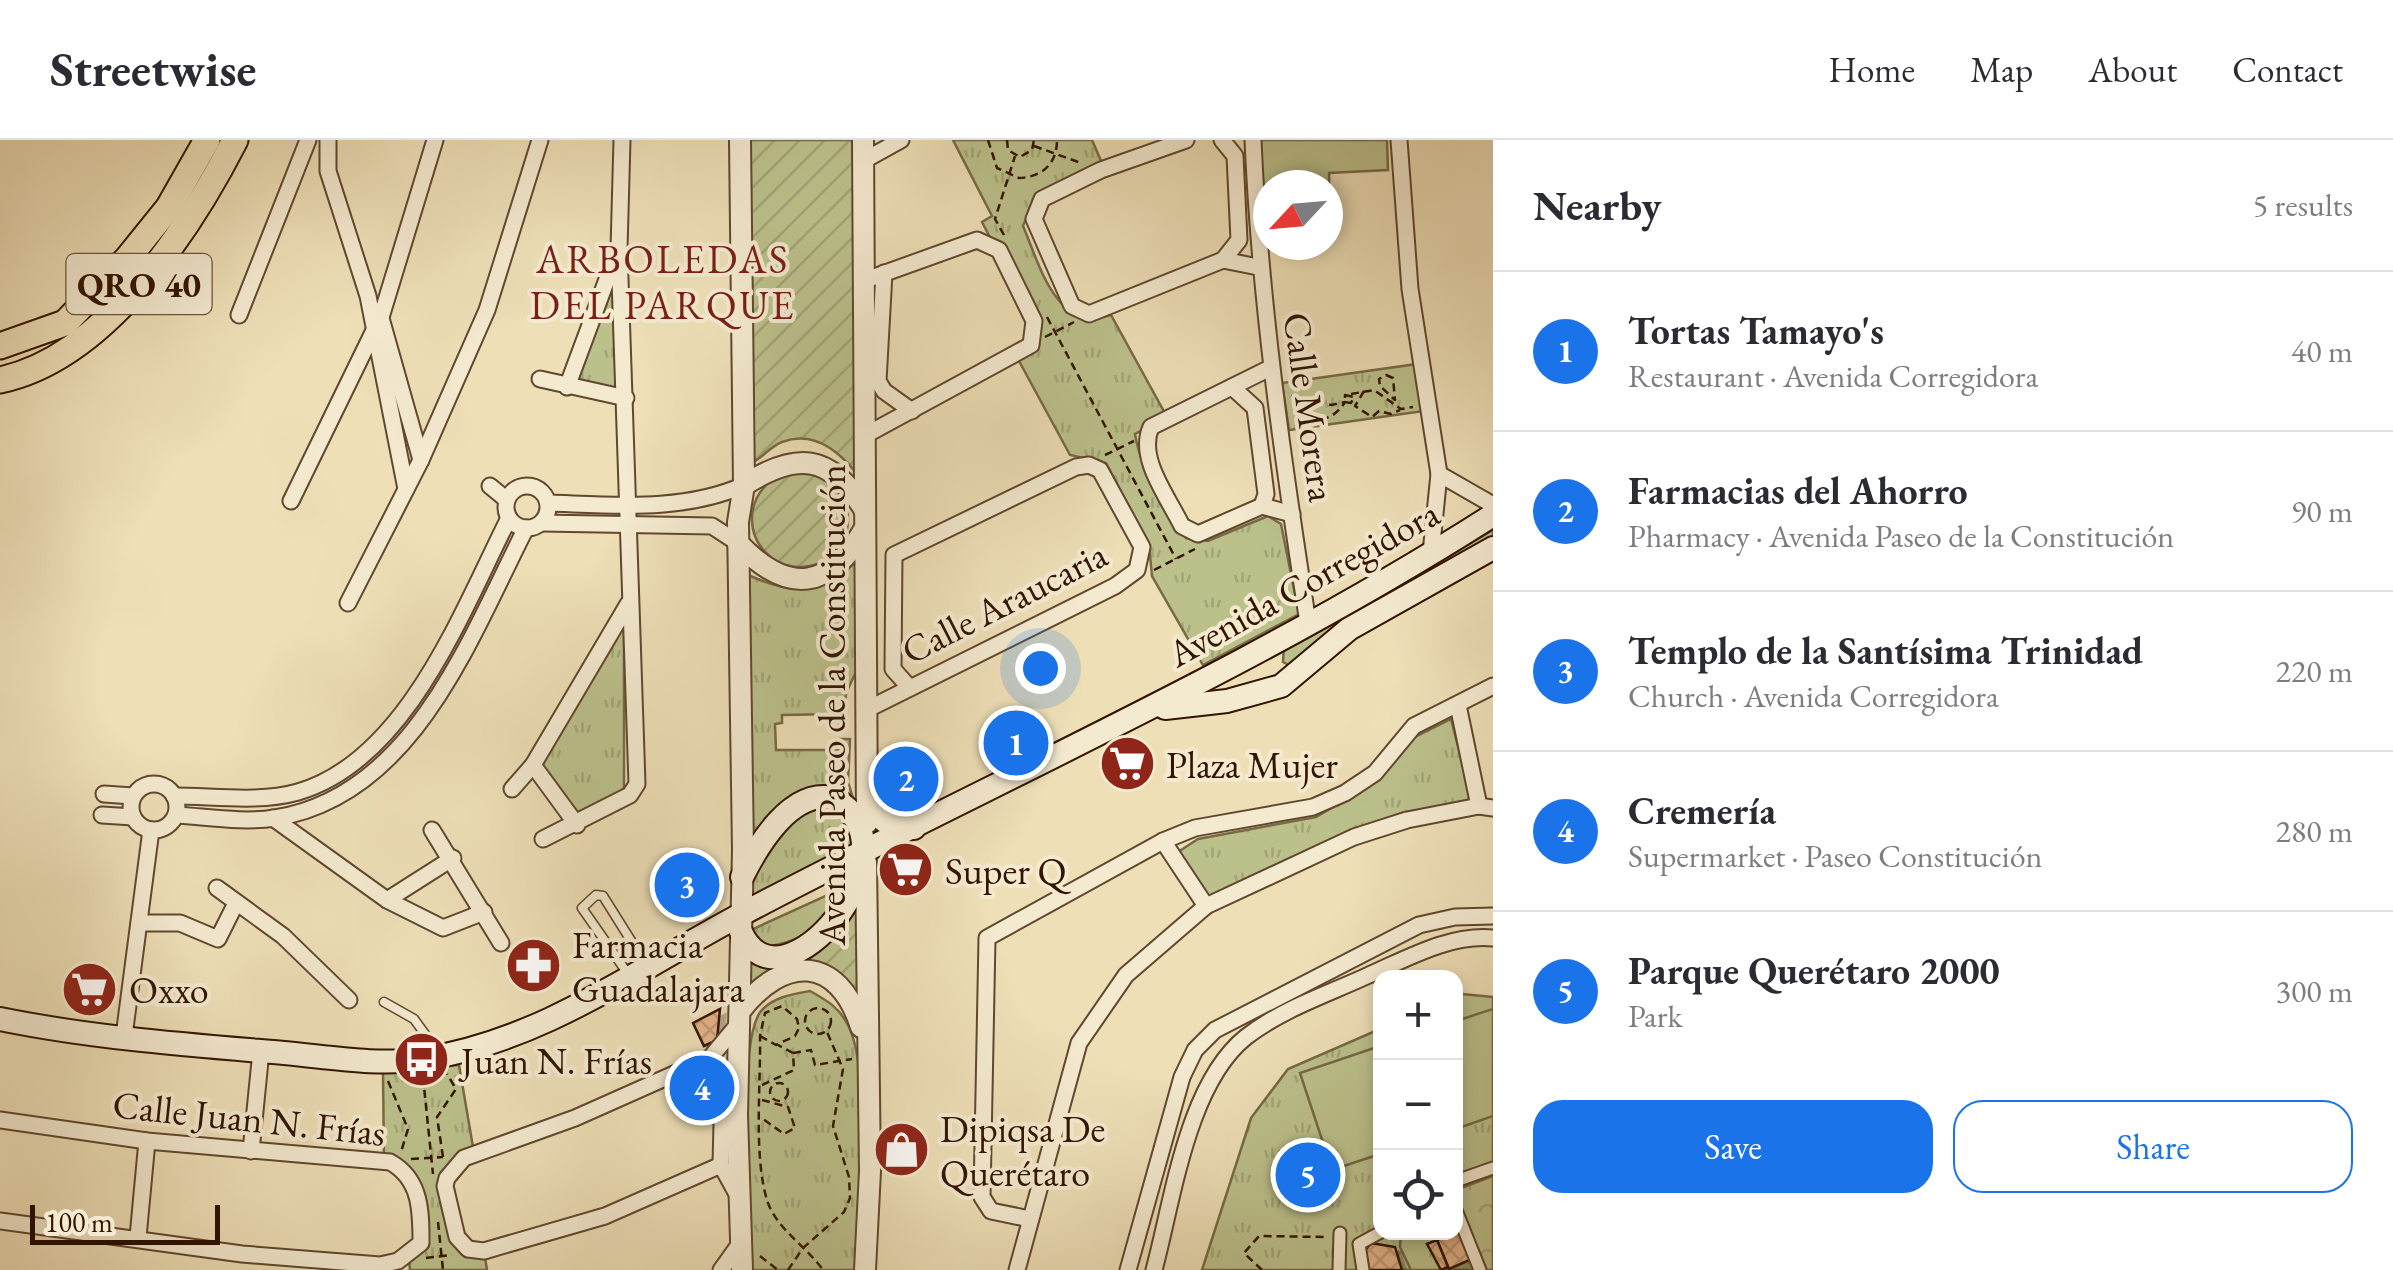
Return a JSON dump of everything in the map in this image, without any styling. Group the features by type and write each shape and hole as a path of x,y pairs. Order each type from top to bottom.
{"highway":[{"name":"QRO 40","path":"0,346 65,323 127,259 169,206 207,140"},
{"name":"QRO 40","path":"0,380 30,374 78,345 146,277 212,184 235,140"}],"main road":[{"name":"Avenida Corregidora","path":"0,1019 262,1051 395,1061 483,1046 542,1022 741,923 866,852 1147,711 1493,515"},
{"name":"Avenida Corregidora","path":"1147,711 1259,695 1302,671 1349,629 1493,548"},
{"path":"1284,636 1274,652 1278,665 1286,672 1302,671"},
{"path":"1227,701 1216,682 1228,666 1260,674 1259,695"},
{"path":"741,923 748,948 760,958 777,961 796,954 843,908 866,852 859,820 834,798 819,797 789,813 768,833 742,876"},
{"path":"867,807 887,823 914,828"}],"street":[{"path":"239,315 308,140"},
{"path":"328,140 328,170 421,460"},
{"path":"291,500 378,320 435,140"},
{"path":"348,604 421,460 486,310 540,140"},
{"path":"543,840 630,796 637,784 618,249 622,140"},
{"path":"740,140 744,485 738,543 742,1270"},
{"path":"862,151 901,140"},
{"path":"1186,140 1102,170 1042,199 1034,220 1072,306 1089,314 1223,260 1239,240 1235,156 1222,140"},
{"name":"Calle Morera","path":"1253,140 1258,268 1276,419 1308,623"},
{"path":"1399,140 1410,289 1439,474 1431,553"},
{"name":"Avenida Paseo de la Constitución","path":"862,151 868,1048 865,1270"},
{"path":"863,282 962,242 988,243 1000,250 1034,322 1032,345 864,436"},
{"path":"567,387 618,249"},
{"path":"1223,260 1258,268"},
{"path":"884,274 878,381 884,391 912,411"},
{"path":"378,320 406,490"},
{"path":"1270,368 1150,427 1145,440 1146,454 1182,526 1198,534 1262,506 1292,514"},
{"path":"540,380 626,398"},
{"name":"Calle Morera","path":"1232,387 1256,408 1266,494 1262,506"},
{"path":"506,500 513,490 534,486 548,503 627,506 710,500 777,464 796,460 818,465 854,492 866,525 894,555"},
{"name":"Calle Araucaria","path":"866,710 1115,586 1137,570 1142,547 1100,470 1088,465 894,555 893,669 909,687"},
{"path":"1439,474 1493,505"},
{"path":"104,794 133,796 154,784 174,796 258,797 298,792 344,770 392,726 431,671 509,518 506,500 490,486"},
{"path":"176,815 273,818 314,808 354,787 407,738 448,680 548,503"},
{"path":"509,518 534,526 712,526 777,576 798,581 836,567 866,525"},
{"path":"512,789 533,766 628,603"},
{"path":"1030,1220 990,1211 982,1197 983,945 991,933 1163,841 1195,828 1313,808 1345,793 1375,774 1414,726 1493,686"},
{"path":"1017,1270 1079,1043 1126,976 1206,906 1354,837 1407,820 1486,807 1458,705"},
{"path":"392,726 407,738"},
{"path":"533,766 577,824"},
{"path":"133,796 133,817"},
{"path":"102,815 133,817 151,830 166,827 176,815 174,796"},
{"path":"302,840 314,808"},
{"path":"273,818 387,900 443,928 484,912"},
{"path":"124,1036 151,830"},
{"path":"432,830 500,943"},
{"path":"1163,841 1206,906"},
{"path":"387,900 452,858"},
{"path":"217,888 283,936 349,1000"},
{"path":"139,923 180,923 218,939 236,904"},
{"path":"1128,1270 1182,1078 1195,1050 1216,1030 1419,925 1454,917 1493,916"},
{"path":"1154,1270 1204,1090 1234,1048 1280,1015 1387,967 1444,943 1493,938"},
{"path":"1375,946 1387,967"},
{"path":"722,1165 606,1216 484,1251 468,1249 457,1237 446,1186 447,1178 464,1158 575,1118 710,1058 774,976 802,970 820,974 850,997 868,1048"},
{"path":"1216,1030 1234,1048"},
{"path":"250,1151 262,1051"},
{"path":"710,1058 723,1081 722,1165 739,1197"},
{"name":"Calle Juan N. Frías","path":"0,1120 147,1140 390,1162 404,1170 414,1184 420,1243 398,1261 380,1265 241,1262 138,1237 0,1220"},
{"path":"138,1237 147,1140"},
{"path":"1463,1179 1493,1168"},
{"path":"1463,1228 1480,1270"},
{"path":"1339,1270 1340,1235"},
{"path":"1363,1270 1360,1244 1373,1237"},
{"path":"721,1270 741,1242"}],"lane":[{"path":"596,895 603,896 639,972 582,908 596,895"},
{"path":"384,1002 414,1019 433,1057"}],"path":[{"path":"988,140 990,158 1009,176 1031,178 1045,170 1056,154 1057,140"},
{"path":"1004,235 996,219 1015,156 1007,140"},
{"path":"1015,156 1029,154 1034,143 1102,170"},
{"path":"1032,345 1089,314"},
{"path":"1046,315 1176,559"},
{"path":"1386,375 1393,378 1395,400 1380,386 1379,379 1386,375"},
{"path":"1365,390 1358,394 1356,406 1362,414 1372,417 1379,410 1391,414 1430,405"},
{"path":"1274,400 1298,395 1331,406 1353,401 1351,394 1374,390 1401,409"},
{"path":"1276,419 1314,422 1338,413 1344,402"},
{"path":"1104,456 1150,427"},
{"path":"1137,570 1155,570 1200,546 1198,534"},
{"path":"776,1045 794,1036 799,1028 792,1010 773,1007 765,1013 760,1036 769,1204 823,1270"},
{"path":"816,1007 827,1011 831,1021 826,1032 816,1034 807,1028 807,1012 816,1007"},
{"path":"788,1270 804,1248 832,1225 850,1198 849,1177 833,1126 841,1090 839,1059 826,1032"},
{"path":"760,1036 787,1046 794,1070 762,1086"},
{"path":"792,1053 810,1050 815,1065"},
{"path":"433,1057 456,1089 437,1117 443,1157"},
{"path":"433,1057 434,1178"},
{"path":"811,1072 815,1065 839,1059"},
{"path":"395,1061 390,1071 390,1093 408,1129 401,1160 464,1158"},
{"path":"762,1100 785,1100 788,1087 776,1082"},
{"path":"762,1118 784,1134 796,1128 793,1113 769,1093 776,1082"},
{"path":"438,1217 443,1270"},
{"path":"1262,1270 1244,1253 1259,1236 1340,1235"},
{"path":"741,1242 778,1270"},
{"path":"425,1258 484,1251"}],"green space":[{"path":"749,140 856,140 857,474 834,451 804,439 782,442 749,464"},
{"path":"953,140 1092,140 1102,163 1030,209 1023,226 1036,260 1063,305 1076,314 1111,315 1167,417 1135,434 1154,489 1186,538 1208,541 1268,516 1281,524 1299,614 1203,665 1152,576 1149,545 1106,463 1070,455 1019,361 1035,325 982,222 992,216"},
{"path":"1253,140 1387,140 1388,170 1254,170"},
{"path":"618,271 620,391 575,382"},
{"path":"1417,364 1424,411 1289,430 1282,383"},
{"path":"800,471 818,475 834,485 844,501 848,519 844,537 834,553 818,563 800,567 782,563 766,553 756,537 752,519 756,501 766,485 782,475"},
{"path":"1493,530 1493,540 1291,666 1283,662 1284,646"},
{"path":"859,560 857,670 846,693 844,720 839,723 839,714 782,715 782,723 775,724 776,750 840,750 840,739 850,739 848,782 852,795 825,785 813,787 753,844 748,575 781,587 806,588 831,579"},
{"path":"624,612 624,794 577,816 539,764"},
{"path":"1451,719 1473,805 1405,812 1351,830 1209,898 1178,852 1198,839 1316,817 1380,779 1411,739"},
{"path":"814,805 837,808 860,848 748,904 755,873 769,847 789,824"},
{"path":"845,887 812,929 792,941 763,947 751,930"},
{"path":"857,901 860,1004 811,966 749,991 751,960 770,965 801,960 825,942"},
{"path":"810,991 842,1015 856,1049 863,1146 856,1270 751,1270 746,1094 753,1029 761,1011 771,1002"},
{"path":"1463,994 1493,997 1493,1270 1202,1270 1251,1118 1288,1069 1373,1032 1373,1240 1463,1240"},
{"path":"1493,1009 1493,1116 1463,1127 1463,1060 1463,1019"},
{"path":"1373,1048 1373,1156 1332,1170 1300,1073"},
{"path":"459,1065 474,1153 445,1187 457,1237 484,1251 487,1270 410,1270 409,1260 421,1243 414,1184 384,1160 383,1073"},
{"path":"1493,1176 1493,1270 1411,1270 1400,1240 1463,1240 1463,1187"}],"building":[{"path":"910,760 924,789 903,799 889,770"},
{"path":"720,1009 717,1040 704,1046 693,1023"},
{"path":"1463,1237 1472,1259 1449,1269 1437,1240"},
{"path":"1437,1240 1448,1267 1441,1270 1427,1244"},
{"path":"1371,1243 1395,1247 1402,1270 1367,1270 1363,1253"}],"place":[{"name":"Tortas Tamayo's","path":"1016,743"},
{"name":"Plaza Mujer","path":"1127,764"},
{"name":"Farmacias del Ahorro","path":"906,779"},
{"name":"Super Q","path":"906,870"},
{"name":"Templo de la Santísima Trinidad","path":"687,885"},
{"name":"Farmacia Guadalajara","path":"533,966"},
{"name":"Oxxo","path":"90,989"},
{"name":"Juan N. Frías","path":"422,1060"},
{"name":"Cremería","path":"702,1088"},
{"name":"Dipiqsa De Querétaro","path":"901,1150"},
{"name":"Parque Querétaro 2000","path":"1308,1175"}],"district":[{"name":"ARBOLEDAS DEL PARQUE","path":"663,282"}]}
